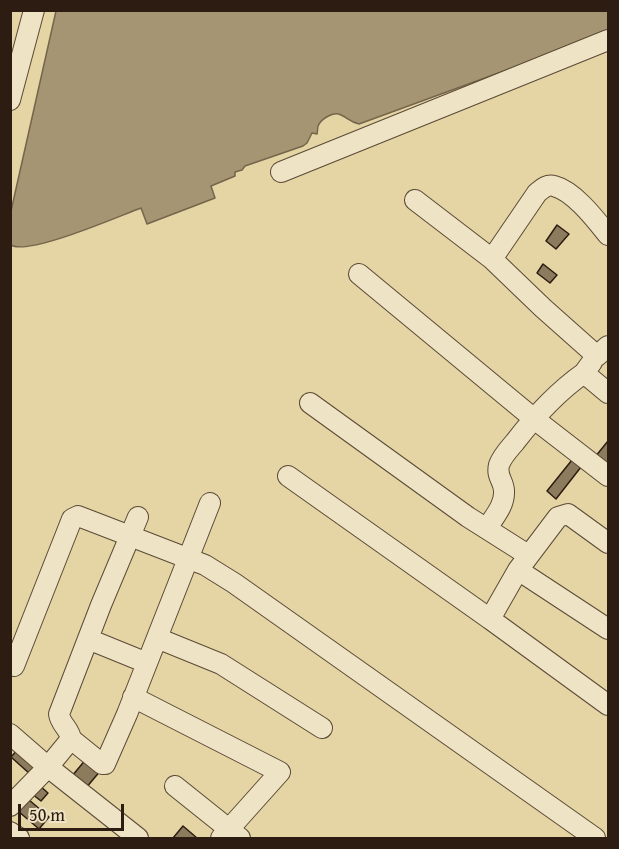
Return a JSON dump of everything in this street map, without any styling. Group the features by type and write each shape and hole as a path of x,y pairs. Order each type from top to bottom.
{"street":[{"path":"10,100 34,10"},
{"path":"281,172 609,40"},
{"path":"492,259 537,194 545,187 553,186 566,193 588,210 609,235"},
{"path":"415,200 492,259 543,308 603,351 584,373 568,384 533,418 499,465 499,478 505,490 502,506 487,528"},
{"path":"359,274 533,418 609,476"},
{"path":"584,373 609,393"},
{"path":"310,403 468,517 487,528 523,562 609,629"},
{"path":"288,476 609,705"},
{"path":"138,517 59,714 59,720 67,729 71,739 102,764 105,764 133,697 210,503"},
{"path":"490,618 523,562 558,517 563,514 572,516 609,543"},
{"path":"14,666 72,519 78,516 206,565 595,838"},
{"path":"157,638 221,664 322,728"},
{"path":"88,639 147,663"},
{"path":"133,697 280,772 230,835 175,786"},
{"path":"10,734 138,838"},
{"path":"10,807 71,739"},
{"path":"10,832 19,838"}],"shaded area":[{"path":"56,11 608,11 608,33 359,124 338,114 329,116 319,124 317,134 312,133 303,146 245,166 242,170 235,172 235,176 211,186 215,198 147,224 141,208 54,240 21,247 11,245 11,211"}],"building":[{"path":"557,225 569,234 556,249 546,241"},
{"path":"543,264 557,275 550,283 537,273"},
{"path":"608,441 608,469 595,457"},
{"path":"572,460 581,467 556,499 547,491"},
{"path":"19,748 38,766 30,774 11,757"},
{"path":"87,758 101,770 86,788 72,776"},
{"path":"39,785 48,793 41,801 32,794"},
{"path":"28,799 49,817 39,829 18,811"},
{"path":"183,826 197,838 173,838"}]}
